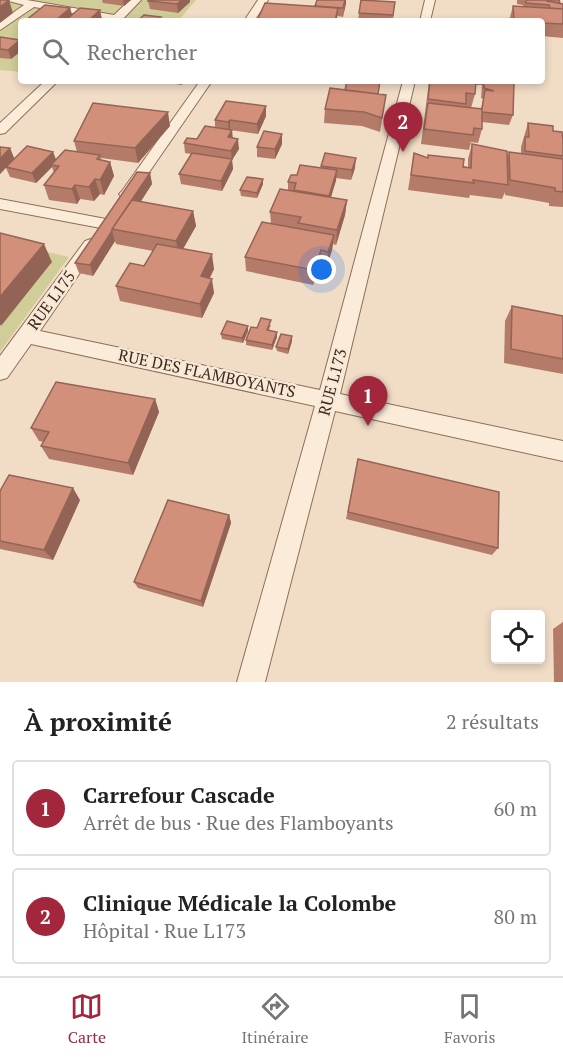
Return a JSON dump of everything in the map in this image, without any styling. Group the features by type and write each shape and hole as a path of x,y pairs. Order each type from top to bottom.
{"street":[{"path":"10,0 104,18"},
{"path":"117,18 136,0"},
{"path":"251,18 263,0"},
{"path":"426,18 430,0"},
{"path":"0,27 31,5"},
{"path":"0,130 49,84"},
{"name":"RUE L175","path":"0,372 204,84"},
{"name":"RUE L173","path":"250,682 328,399 409,84"},
{"path":"0,204 112,215"},
{"name":"RUE DES FLAMBOYANTS","path":"26,335 563,451"}],"shaded area":[{"path":"0,0 196,0 181,18 18,18 18,72 0,70"},
{"path":"0,241 69,257 0,352"}],"building":[{"path":"0,0 9,0 0,7"},
{"path":"149,0 182,0 177,4"},
{"path":"317,0 345,0 343,8 315,6"},
{"path":"361,0 395,2 393,15 359,13"},
{"path":"526,0 547,0 563,4 563,9 526,3"},
{"path":"559,0 560,3 547,1"},
{"path":"265,3 338,8 336,18 258,18"},
{"path":"45,5 70,8 58,18 29,18"},
{"path":"513,6 563,9 563,24 545,23 545,18 514,18"},
{"path":"80,8 100,10 91,18 68,18"},
{"path":"144,15 161,17 160,18 140,18"},
{"path":"0,37 18,40 8,50 0,49"},
{"path":"346,84 380,84 378,94 345,90"},
{"path":"430,84 476,84 475,94 466,93 466,104 428,99"},
{"path":"484,84 514,84 513,115 482,112 485,90 494,91 484,88"},
{"path":"330,88 386,95 382,118 364,112 325,109"},
{"path":"226,101 266,106 257,124 215,120"},
{"path":"93,103 168,112 135,148 74,141"},
{"path":"428,103 482,109 482,129 474,128 473,135 424,129"},
{"path":"528,123 553,126 553,131 562,132 563,156 525,151 525,137 529,137"},
{"path":"205,126 232,130 228,137 238,139 231,151 184,143 187,138 197,139"},
{"path":"264,131 282,134 275,149 257,147"},
{"path":"472,144 507,151 508,185 411,175 414,153 428,158 428,155 464,159 463,167 471,168"},
{"path":"27,146 53,152 32,173 6,167"},
{"path":"0,147 10,148 0,159"},
{"path":"65,150 100,155 97,159 110,162 100,180 95,179 89,187 75,185 72,189 44,185 59,166 51,165"},
{"path":"509,152 563,159 563,192 555,191 555,188 510,180"},
{"path":"192,153 232,159 221,181 179,174"},
{"path":"325,153 356,158 352,170 321,166"},
{"path":"300,165 337,170 329,196 294,190 296,183 288,182 291,175 297,175"},
{"path":"137,172 150,173 90,265 75,263"},
{"path":"247,177 263,179 257,193 240,190"},
{"path":"280,189 347,200 337,230 298,223 301,217 270,212"},
{"path":"132,200 193,211 176,241 112,229"},
{"path":"262,222 334,235 328,252 321,250 314,270 245,257"},
{"path":"0,233 44,244 0,297"},
{"path":"157,244 212,254 201,276 212,279 200,304 116,286 130,263 144,266"},
{"path":"512,306 563,316 563,359 511,349"},
{"path":"261,318 271,320 267,330 277,332 272,345 246,340 251,327 257,328"},
{"path":"227,321 248,326 242,338 221,334"},
{"path":"281,334 292,336 288,349 276,347"},
{"path":"56,382 155,399 128,463 41,446 49,432 31,428"},
{"path":"358,459 499,492 498,548 348,512"},
{"path":"9,475 73,488 44,550 0,541 0,491"},
{"path":"168,500 229,515 201,601 134,582"}],"place":[{"name":"Clinique Médicale la Colombe","path":"403,152"},
{"name":"Carrefour Cascade","path":"368,426"}]}
